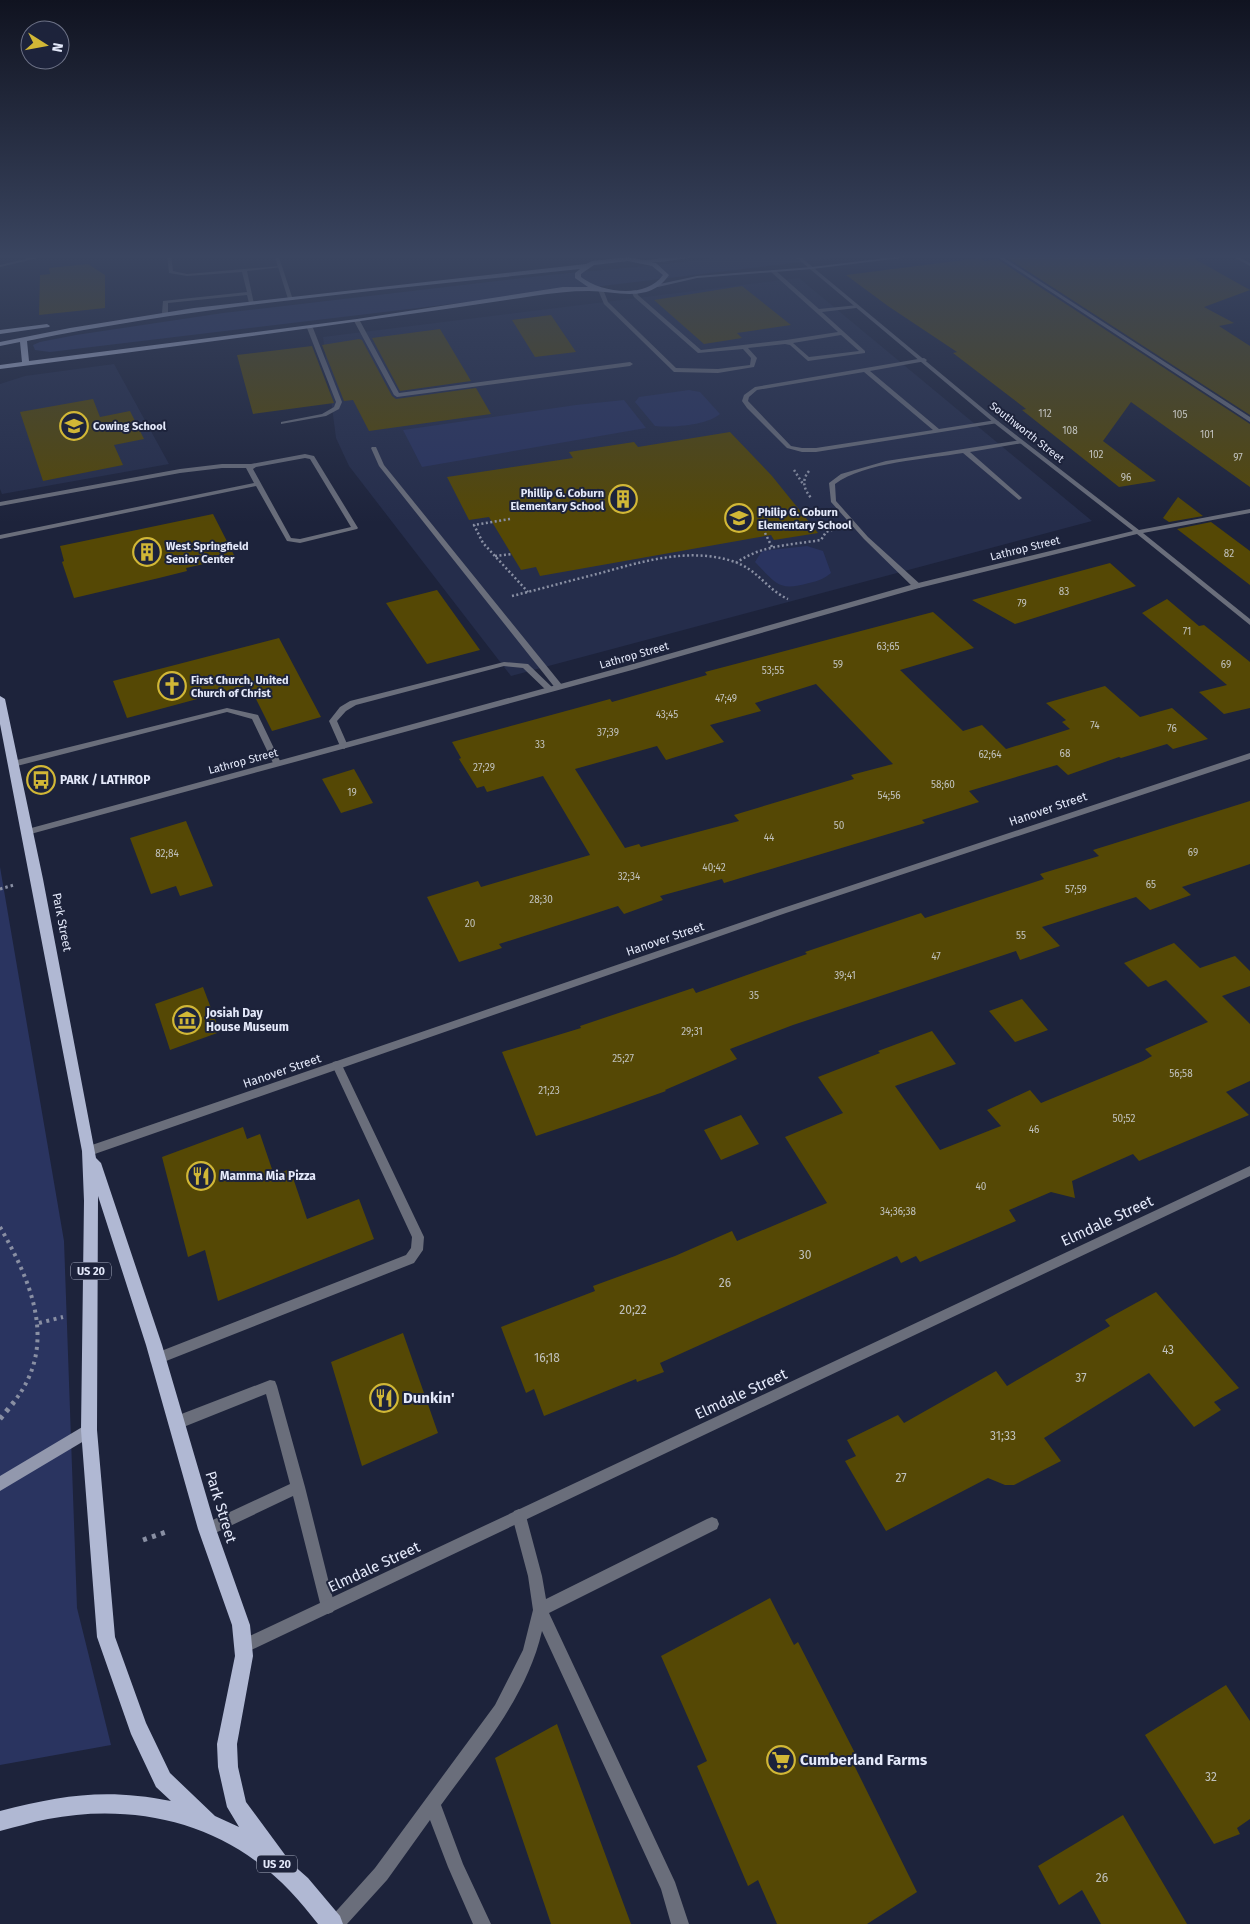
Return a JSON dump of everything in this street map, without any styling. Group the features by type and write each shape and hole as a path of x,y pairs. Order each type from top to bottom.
{"main road":[{"path":"24,344 26,363"},
{"path":"0,366 182,344"},
{"name":"Park Street","path":"0,699 89,1151 118,1233 207,1530 241,1626 244,1646 241,1676 227,1744 228,1767 237,1807 282,1868"},
{"name":"Park Street","path":"89,1151 91,1210 89,1430 106,1637 138,1727 163,1780 206,1821"},
{"path":"0,1484 89,1430"},
{"path":"0,1821 23,1813 72,1804 119,1802 164,1808 206,1821"},
{"name":"US 20","path":"206,1821 246,1841 282,1868 316,1901 334,1924"}],"street":[{"path":"283,423 324,415 338,408 339,402 316,344"},
{"path":"369,344 397,395 630,364"},
{"path":"647,344 674,370 718,371 752,366 754,358 744,348"},
{"path":"690,344 700,352 773,344"},
{"path":"791,344 808,359 863,352 854,344"},
{"name":"Southworth Street","path":"904,344 996,422 1138,532 1250,623"},
{"path":"1133,344 1250,420"},
{"path":"924,360 754,389 746,396 745,401 789,447 802,450 996,422"},
{"path":"866,370 938,431"},
{"path":"917,586 866,538 833,501 832,484 843,475 886,463 1021,442"},
{"path":"374,448 380,465 559,687"},
{"path":"965,451 1019,498"},
{"path":"0,504 180,471 222,466 250,466 312,456 354,528 300,541 289,540 249,470 250,466"},
{"path":"0,537 257,484"},
{"name":"Lathrop Street","path":"27,832 550,690 917,586 1138,532 1250,511"},
{"path":"344,746 333,721 343,709 353,703 504,664 525,666 550,690"},
{"path":"13,764 227,710 255,718 277,763"},
{"name":"Hanover Street","path":"89,1151 774,914 1250,756"},
{"path":"156,1359 410,1259 417,1250 418,1238 337,1065"},
{"name":"Elmdale Street","path":"244,1646 1250,1171"},
{"path":"176,1424 270,1386 328,1607"},
{"path":"207,1530 298,1487"},
{"path":"519,1516 535,1576 540,1610 669,1888 680,1924"},
{"path":"540,1610 712,1524"},
{"path":"334,1924 381,1874 500,1710 530,1652 540,1610"},
{"path":"432,1803 456,1866 482,1924"}],"path":[{"path":"811,498 803,485 805,476 813,469"},
{"path":"510,519 474,525 483,543 528,592"},
{"path":"736,562 753,551 821,540 826,532 835,530 834,528"},
{"path":"765,532 773,547"},
{"path":"495,556 512,554"},
{"path":"491,602 670,556 709,556 736,562 758,575 782,598 793,599"},
{"path":"0,889 14,885"},
{"path":"0,1227 18,1257 36,1302 39,1323 35,1363 28,1382 9,1410 0,1419"},
{"path":"39,1323 63,1317"},
{"path":"144,1540 169,1531"}],"shaded area":[{"path":"119,344 50,352 35,350 33,345"},
{"name":"Philip G. Coburn Elementary School","path":"324,344 878,344 1092,521 511,676 349,466 336,438"},
{"name":"Cowing School","path":"114,364 169,464 2,494 0,489 0,384 25,376"},
{"path":"689,390 700,392 720,414 707,421 689,425 655,426 635,402 639,397"},
{"path":"624,400 646,428 422,467 403,430 576,405"},
{"path":"807,546 823,551 831,573 823,578 799,586 784,586 773,580 755,562 762,551"},
{"path":"0,867 64,1241 77,1608 111,1745 0,1765"}],"building":[{"path":"364,344 392,396 396,399 476,388 491,414 369,431 353,400 344,401 322,345"},
{"path":"375,344 449,344 471,381 400,391"},
{"path":"527,344 570,344 576,352 535,357"},
{"path":"945,344 1127,344 1250,424 1250,487 1131,402 1103,441 1156,481 1119,487 1022,410 1026,409 953,353 957,352"},
{"path":"1140,344 1247,344 1250,346 1250,415"},
{"path":"312,346 334,403 253,414 237,355"},
{"path":"93,399 100,417 130,411 144,439 114,445 123,465 43,481 20,412"},
{"name":"Phillip G. Coburn Elementary School","path":"730,432 772,476 818,533 774,540 771,535 540,576 536,567 521,570 489,517 469,520 447,477 573,458 569,452 634,442 638,447"},
{"path":"1178,497 1203,516 1169,522 1163,518"},
{"name":"West Springfield Senior Center","path":"213,514 235,557 186,568 187,571 74,598 62,562 64,561 60,546"},
{"path":"1211,522 1250,551 1250,585 1177,529"},
{"path":"1110,563 1136,586 1015,624 972,600"},
{"path":"437,590 480,650 427,664 386,603"},
{"path":"1167,599 1199,626 1204,625 1250,662 1250,708 1224,714 1199,692 1227,685 1142,613"},
{"path":"933,612 974,648 900,670 963,731 982,725 1006,749 1070,729 1062,722 1066,720 1046,703 1105,686 1140,717 1172,708 1208,739 1173,749 1167,744 1119,757 1068,775 1057,765 969,791 979,802 922,820 925,823 724,883 722,879 660,896 663,900 624,914 618,906 499,944 502,948 459,962 427,897 478,881 481,887 590,855 543,776 487,792 484,786 477,788 459,759 461,758 452,742 610,699 612,702 707,675 705,672","holes":["816,684 893,764 851,775 854,779 734,815 739,821 641,847 639,844 625,848 575,769 657,746 666,760 724,742 710,725 761,711 755,703"]},
{"name":"First Church, United Church of Christ","path":"279,638 321,717 272,731 249,685 127,718 113,681"},
{"path":"354,769 373,803 341,813 322,779"},
{"path":"1250,801 1250,864 1182,887 1191,895 1150,910 1136,897 1042,927 1060,946 1020,960 1016,951 793,1025 730,1049 737,1059 666,1091 593,1117 536,1136 502,1052 581,1028 580,1026 693,988 696,993 807,954 805,952 921,913 925,918 1044,879 1040,874 1099,856 1093,850"},
{"path":"186,821 213,886 180,896 176,886 151,894 130,838"},
{"path":"1174,943 1200,968 1235,956 1250,971 1250,986 1222,996 1250,1024 1250,1081 1226,1092 1249,1115 1139,1161 1133,1154 1072,1181 1075,1198 1051,1192 1009,1210 1016,1221 920,1262 916,1256 901,1263 897,1256 660,1363 664,1372 637,1382 636,1379 544,1416 534,1389 526,1393 501,1327 595,1291 593,1286 675,1256 732,1231 737,1241 827,1203 785,1137 843,1113 818,1077 880,1053 878,1051 932,1031 956,1064 895,1086 940,1150 1001,1126 987,1110 1030,1090 1041,1103 1143,1061 1152,1056 1145,1049 1208,1022 1166,980 1148,987 1124,963"},
{"path":"203,987 220,1032 170,1050 155,1004"},
{"path":"1022,999 1048,1030 1015,1042 989,1011"},
{"path":"741,1115 759,1144 721,1160 704,1130"},
{"path":"243,1127 247,1139 260,1134 274,1175 290,1169 307,1219 359,1199 374,1239 218,1301 205,1250 188,1257 162,1157"},
{"path":"1156,1292 1239,1388 1214,1402 1221,1410 1194,1427 1149,1373 1044,1438 1061,1461 1014,1485 1005,1485 988,1478 886,1531 845,1461 856,1456 847,1440 898,1415 904,1423 996,1371 1007,1386 1110,1326 1105,1320"},
{"name":"Dunkin'","path":"403,1333 438,1433 362,1466 331,1362"},
{"name":"Cumberland Farms","path":"770,1598 794,1645 798,1642 858,1759 852,1761 917,1892 867,1924 777,1924 758,1880 748,1886 697,1766 707,1761 661,1656"},
{"path":"1226,1685 1250,1721 1250,1819 1237,1828 1240,1834 1214,1844 1145,1735"},
{"path":"557,1724 631,1924 551,1924 495,1758"},
{"path":"1123,1815 1187,1924 1101,1924 1082,1890 1059,1905 1038,1866"}],"place":[{"name":"Cowing School","path":"74,426"},
{"name":"Phillip G. Coburn Elementary School","path":"623,499"},
{"name":"Philip G. Coburn Elementary School","path":"739,518"},
{"name":"West Springfield Senior Center","path":"147,552"},
{"name":"First Church, United Church of Christ","path":"172,686"},
{"name":"PARK / LATHROP","path":"41,780"},
{"name":"Josiah Day House Museum","path":"187,1020"},
{"name":"Mamma Mia Pizza","path":"201,1176"},
{"name":"Dunkin'","path":"384,1398"},
{"name":"Cumberland Farms","path":"781,1760"}]}
